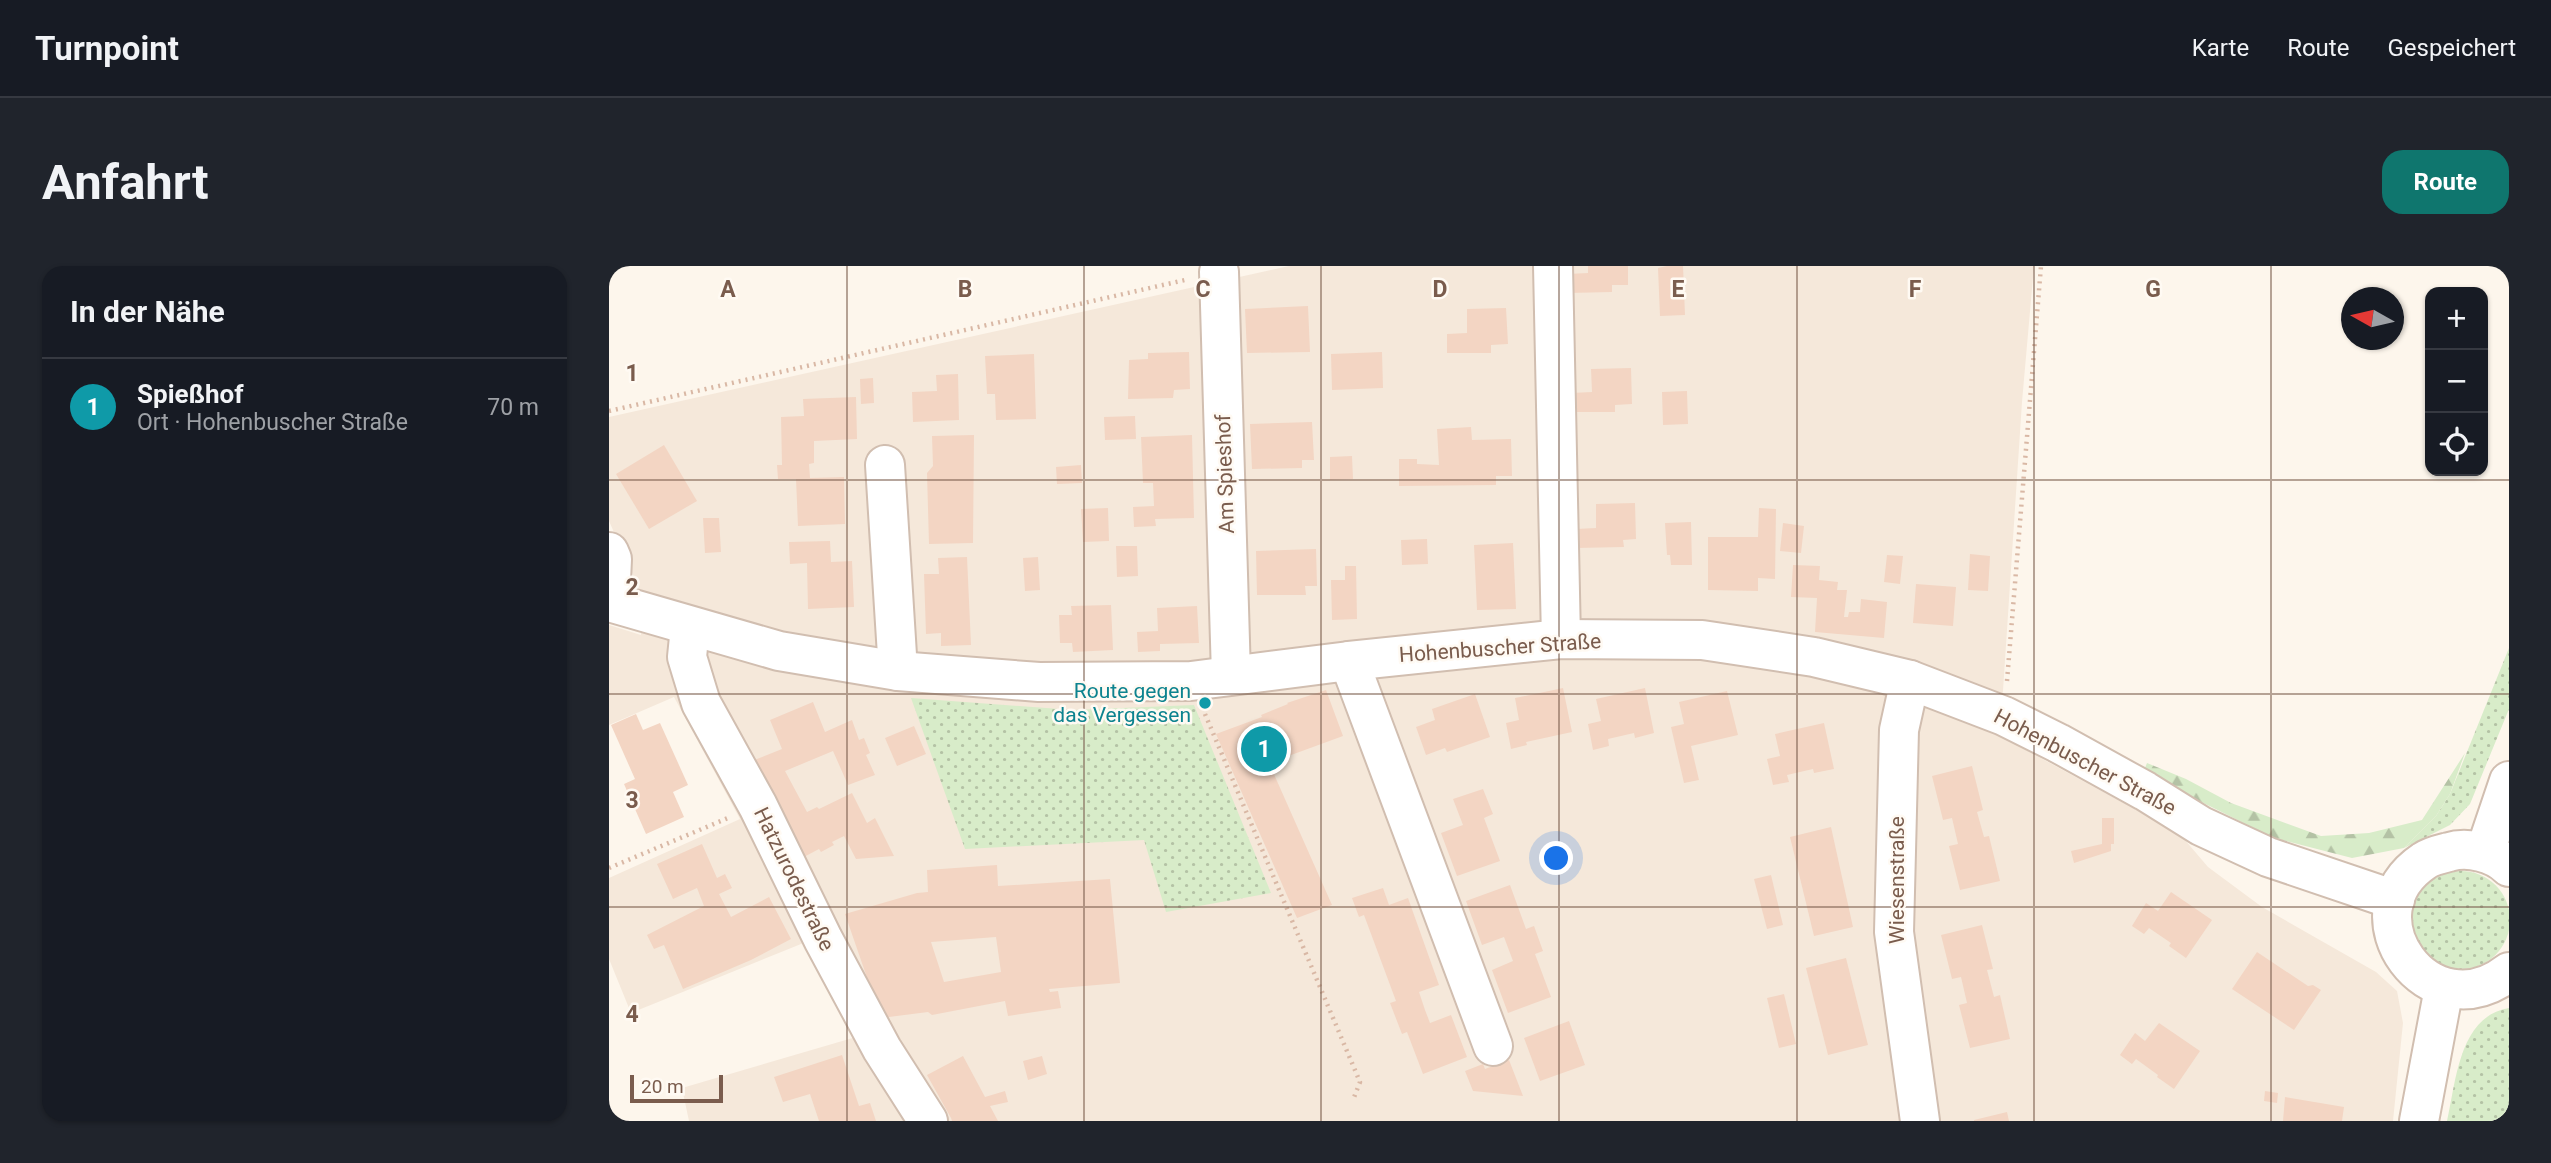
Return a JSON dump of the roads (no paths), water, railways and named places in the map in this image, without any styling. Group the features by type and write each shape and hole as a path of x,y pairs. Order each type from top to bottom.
{"street":[{"path":"1553,266 1561,639"},
{"name":"Am Spieshof","path":"1219,272 1231,675"},
{"path":"885,465 898,671"},
{"path":"609,552 612,559 610,602"},
{"name":"Hohenbuscher Straße","path":"610,602 779,651 898,671 1038,682 1191,681 1561,639 1702,639 1814,657 1910,680 2004,716 2145,791 2201,826 2268,857 2395,900"},
{"name":"Hatzurodestraße","path":"690,626 687,657 701,703 758,806 842,976 882,1049 928,1121"},
{"path":"1349,661 1493,1046"},
{"name":"Wiesenstraße","path":"1910,680 1899,730 1894,932 1920,1121"},
{"path":"2509,780 2497,860 2458,849 2426,859 2409,872 2402,883 2395,900 2392,926 2401,953 2417,974 2444,988 2470,989 2488,985 2509,972"},
{"path":"2419,1121 2444,988"}],"place":[{"name":"Route gegen das Vergessen","path":"1205,703"},
{"name":"Spießhof","path":"1264,749"}]}
